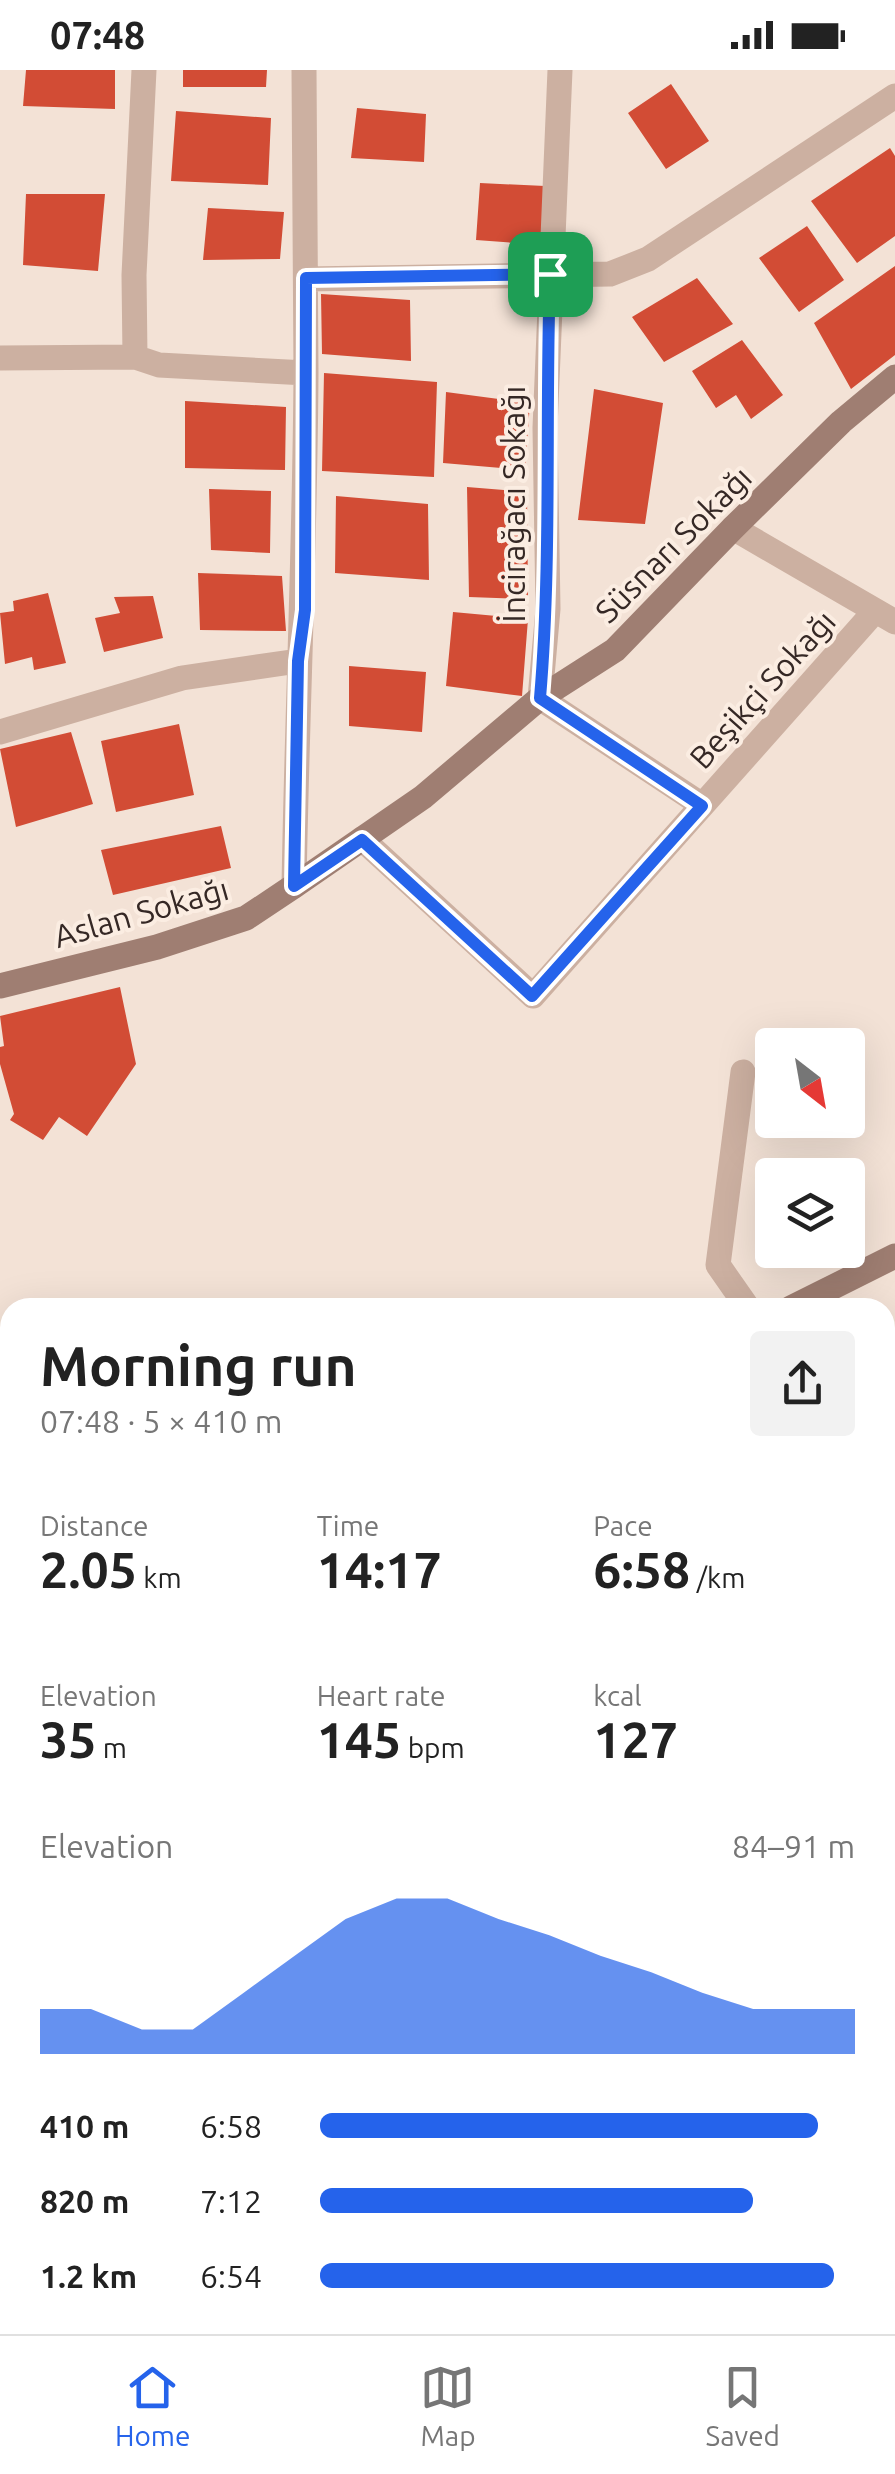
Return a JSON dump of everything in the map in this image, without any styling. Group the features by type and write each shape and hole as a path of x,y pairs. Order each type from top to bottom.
{"street":[{"path":"135,357 134,275 144,70"},
{"path":"294,886 298,661 305,610 304,70"},
{"name":"İncirağacı Sokağı","path":"540,698 548,608 545,428 560,70"},
{"path":"306,278 610,274 648,259 895,96"},
{"path":"0,358 135,357 159,364 306,373"},
{"name":"Süsnarı Sokağı","path":"294,886 423,797 540,698 615,650 840,422 895,377"},
{"path":"732,528 885,616"},
{"name":"Beşikçi Sokağı","path":"362,840 532,996 702,806 885,616"},
{"path":"0,732 182,678 298,661"},
{"path":"540,698 702,806"},
{"name":"Aslan Sokağı","path":"0,986 156,946 246,918 294,886"},
{"path":"741,1298 718,1265 744,1072"},
{"path":"810,1298 895,1256"}],"building":[{"path":"26,70 115,70 115,109 23,106"},
{"path":"183,70 267,70 266,87 183,87"},
{"path":"671,84 709,141 666,169 628,113"},
{"path":"357,108 426,114 424,162 351,158"},
{"path":"176,111 271,118 268,185 171,181"},
{"path":"890,148 895,156 895,236 857,263 811,201"},
{"path":"480,183 545,186 542,245 476,240"},
{"path":"26,194 105,194 98,271 23,265"},
{"path":"208,208 284,212 280,259 203,260"},
{"path":"807,226 844,280 799,312 759,258"},
{"path":"895,266 895,355 851,389 814,323"},
{"path":"697,278 733,324 664,362 632,317"},
{"path":"321,294 410,300 411,361 322,354"},
{"path":"742,340 783,395 751,419 736,395 716,408 692,371"},
{"path":"324,373 437,382 434,477 322,471"},
{"path":"594,389 663,403 645,524 578,520"},
{"path":"446,392 530,403 525,470 443,463"},
{"path":"185,401 286,407 285,470 185,468"},
{"path":"467,487 527,492 528,599 469,597"},
{"path":"209,489 271,491 270,553 211,550"},
{"path":"336,496 428,504 429,580 335,573"},
{"path":"198,573 282,576 286,631 200,630"},
{"path":"48,593 66,663 34,670 32,657 5,664 0,613 14,611 13,601"},
{"path":"153,596 163,638 104,652 95,618 120,613 114,597"},
{"path":"453,612 528,619 522,696 446,686"},
{"path":"349,666 426,672 422,732 349,726"},
{"path":"179,724 194,795 116,812 101,741"},
{"path":"71,732 93,804 16,827 0,749"},
{"path":"221,826 231,868 113,895 101,850"},
{"path":"120,987 136,1064 87,1136 59,1117 43,1140 10,1120 14,1114 0,1064 0,1047 4,1046 0,1016"}],"route":[{"path":"550,274 545,428 548,608 540,698 702,806 532,996 362,840 294,886 298,661 305,610 306,278 550,274"}]}
